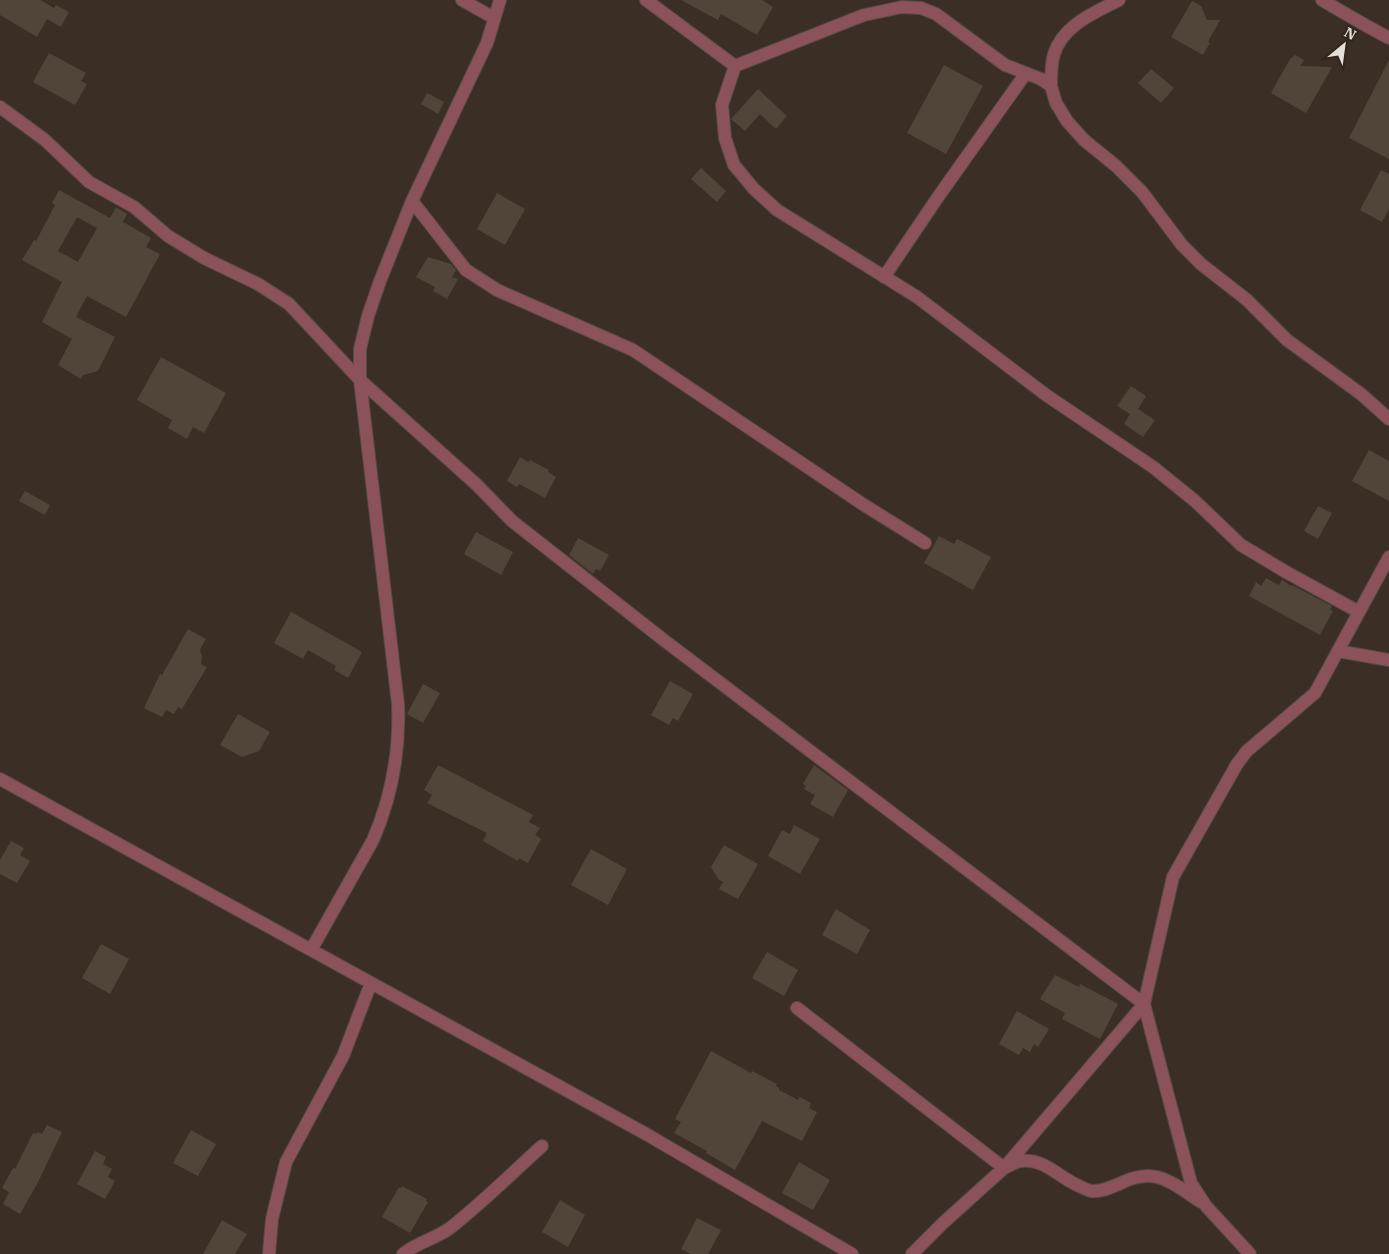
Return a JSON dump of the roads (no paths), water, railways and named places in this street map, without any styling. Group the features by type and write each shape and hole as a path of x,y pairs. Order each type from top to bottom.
{"street":[{"path":"462,0 494,18"},
{"path":"311,950 373,840 381,822 392,783 398,744 398,704 360,380 360,349 368,316 380,281 412,201 487,43 500,0"},
{"path":"646,0 735,66"},
{"path":"1119,0 1085,18 1069,30 1054,54 1051,86 1056,103 1067,121 1084,140 1116,166 1142,192 1182,245 1201,264 1247,300 1287,340 1362,394 1389,419"},
{"path":"1322,0 1389,38"},
{"path":"735,66 864,14 902,7 921,8 936,14 1005,65 1051,86"},
{"path":"735,66 722,106 725,138 734,165 754,190 777,210 917,297 1046,395 1153,467 1195,501 1241,545 1359,612"},
{"path":"884,277 1026,73"},
{"path":"0,107 45,140 89,182 134,206 168,236 204,258 258,284 290,304 360,380 476,485 512,521 681,653 1144,1004"},
{"path":"412,201 466,270 497,290 633,350 864,506 925,543"},
{"path":"1250,1254 1206,1206 1191,1183 1144,1004 1173,877 1237,764 1247,751 1315,693 1389,557"},
{"path":"1338,651 1389,660"},
{"path":"0,779 646,1134 852,1254"},
{"path":"269,1254 272,1219 286,1162 342,1056 371,983"},
{"path":"912,1254 1004,1168 1144,1004"},
{"path":"798,1008 1004,1168"},
{"path":"403,1254 450,1228 542,1146"},
{"path":"1004,1168 1021,1161 1032,1161 1050,1168 1070,1182 1091,1191 1106,1190 1126,1180 1148,1175 1165,1178 1206,1206"}]}
